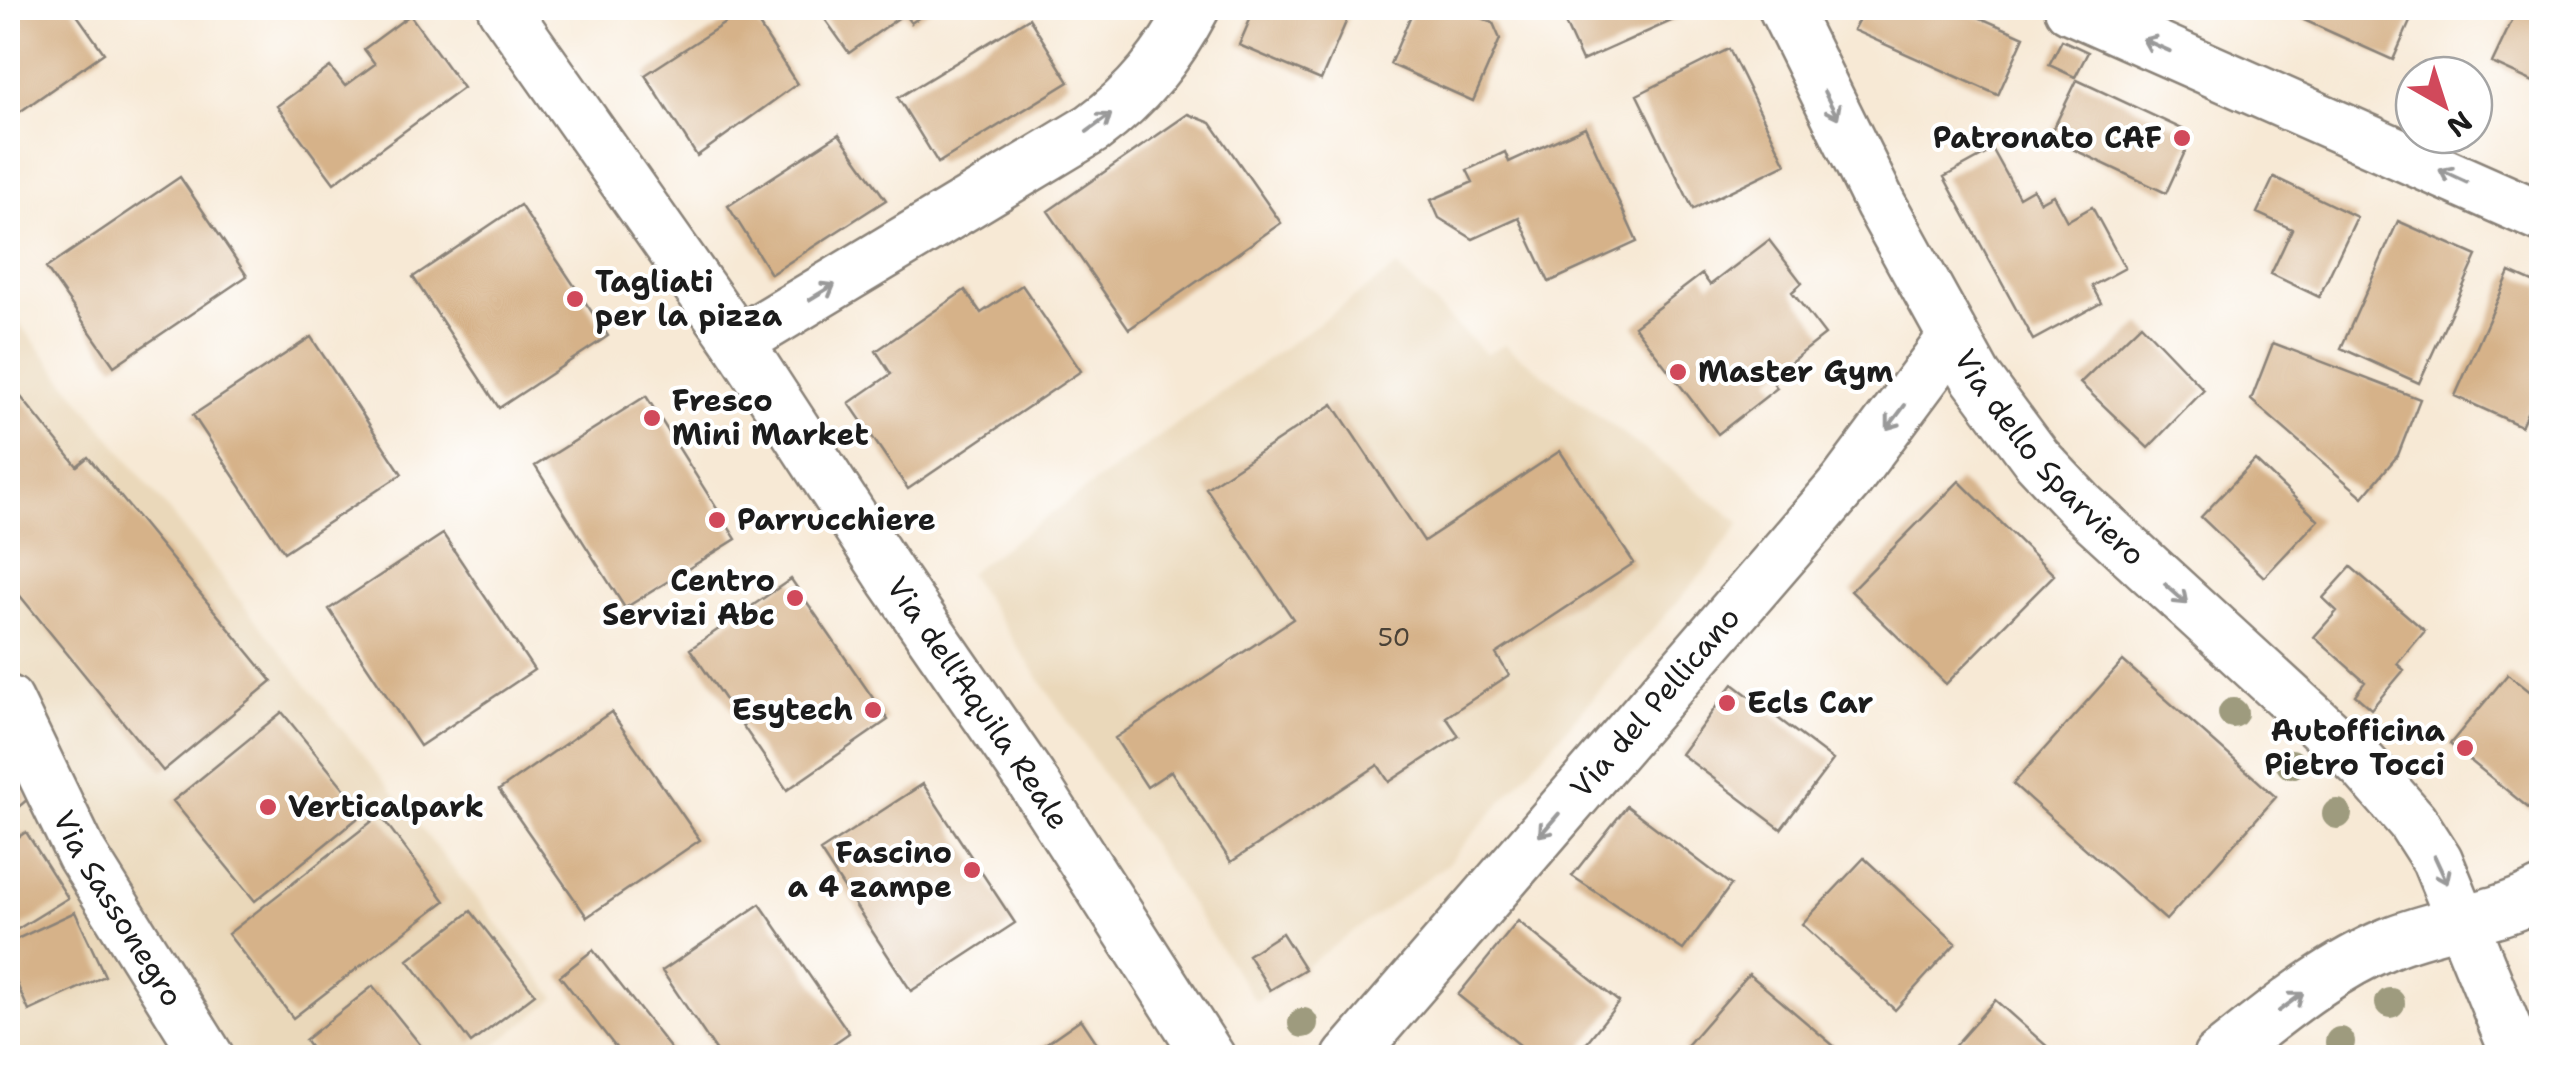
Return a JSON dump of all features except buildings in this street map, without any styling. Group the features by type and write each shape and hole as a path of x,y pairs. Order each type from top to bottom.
{"street":[{"name":"Via dell'Aquila Reale","path":"503,8 738,342 892,578 1030,779 1210,1058"},
{"path":"738,342 1110,116 1152,75 1194,8"},
{"path":"2070,8 2542,217"},
{"name":"Via dello Sparviero","path":"1786,12 1882,205 1952,338 1984,389 2036,458 2108,531 2364,765 2412,822 2437,860 2518,1058"},
{"name":"Via del Pellicano","path":"1348,1058 1845,483 1952,338"},
{"name":"Via Sassonegro","path":"8,701 82,855 209,1058"},
{"path":"2218,1058 2299,995 2369,953 2420,932 2504,910 2540,894"}],"shaded area":[{"path":"1397,267 1486,354 1505,345 1741,523 1708,567 1446,865 1256,1002 968,573"},
{"path":"8,309 556,998 480,1057 8,1057"}],"place":[{"name":"Patronato CAF","path":"2182,138"},
{"name":"Tagliati per la pizza","path":"575,299"},
{"name":"Master Gym","path":"1678,372"},
{"name":"Fresco Mini Market","path":"652,418"},
{"name":"Parrucchiere","path":"717,520"},
{"name":"Centro Servizi Abc","path":"795,598"},
{"name":"Ecls Car","path":"1727,703"},
{"name":"Esytech","path":"873,710"},
{"name":"Autofficina Pietro Tocci","path":"2465,748"},
{"name":"Verticalpark","path":"268,807"},
{"name":"Fascino a 4 zampe","path":"972,870"}]}
